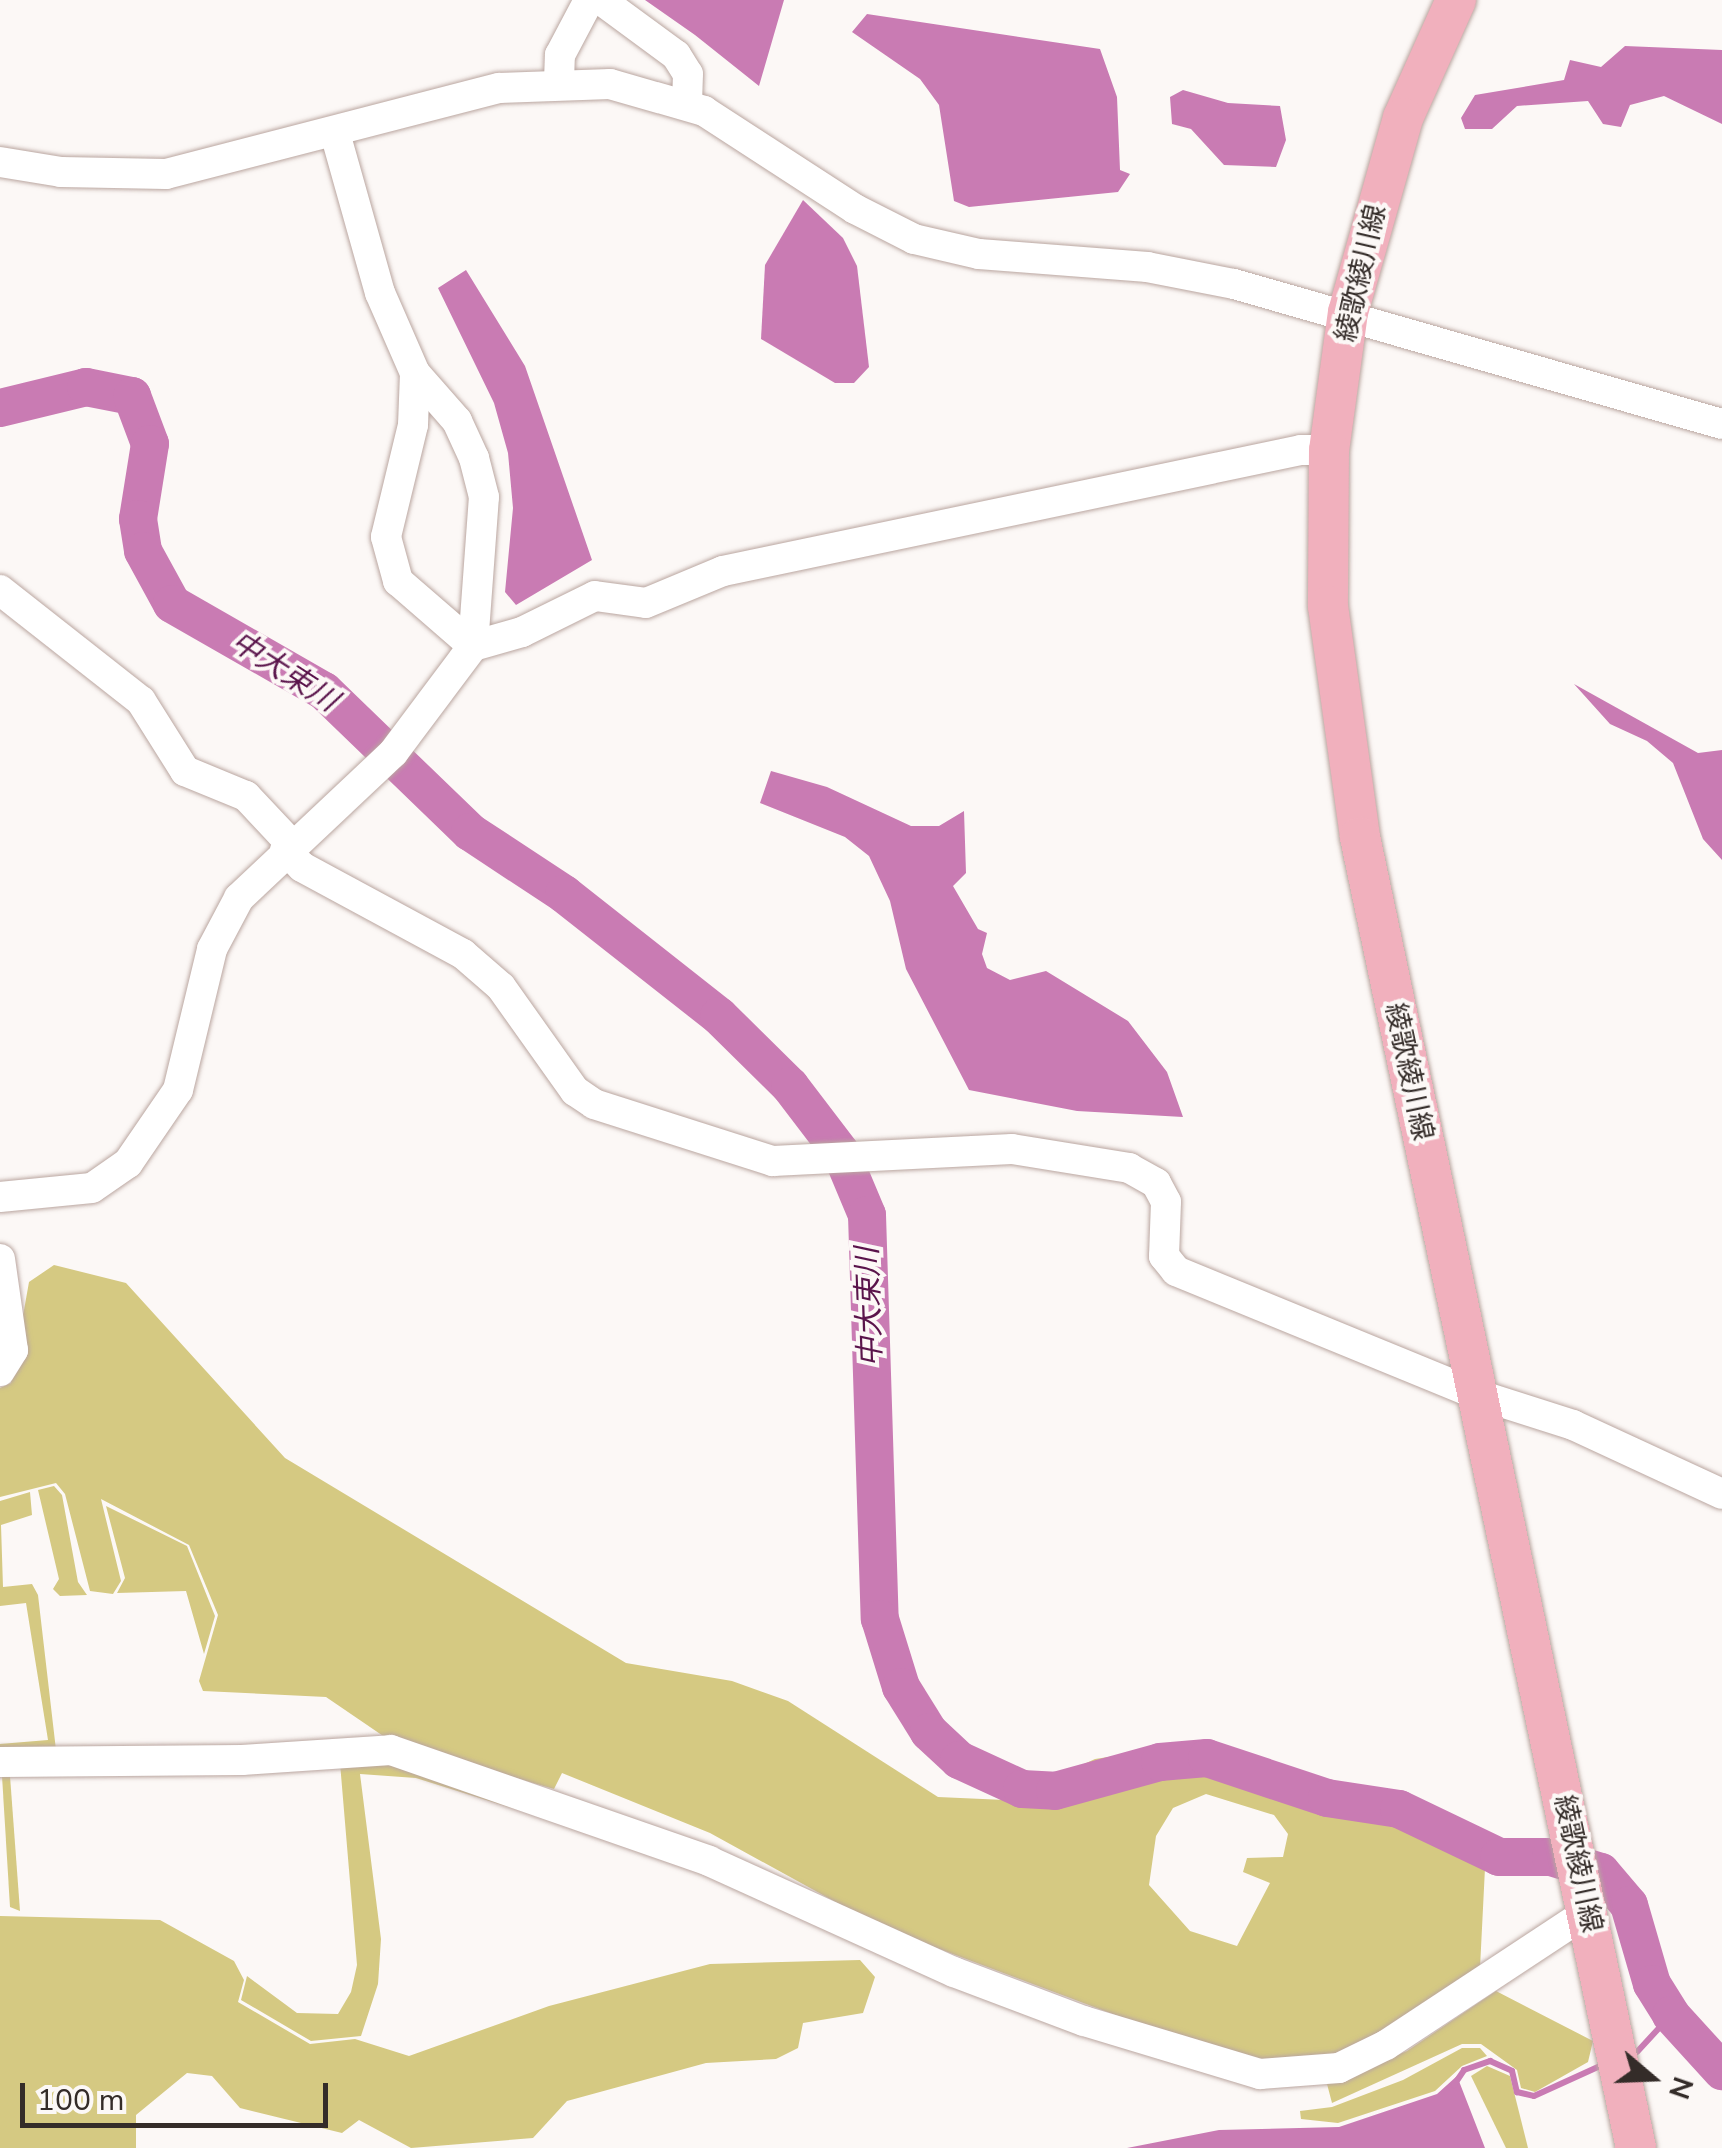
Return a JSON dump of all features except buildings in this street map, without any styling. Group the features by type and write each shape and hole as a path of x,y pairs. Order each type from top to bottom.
{"main road":[{"name":"綾歌綾川線","path":"1456,0 1403,118 1348,312 1329,450 1328,606 1340,724 1476,1394 1636,2148"}],"street":[{"path":"559,81 560,55 590,0"},
{"path":"601,0 676,55 688,74 686,103"},
{"path":"0,162 61,172 166,174 499,88 559,81 610,84 686,103 914,238 979,254 1146,267 1348,312 1722,424"},
{"path":"0,1197 92,1188 128,1163 178,1090 212,950 239,898 288,847 383,761 473,646 484,497 457,421 415,374 380,292 335,133"},
{"path":"415,374 413,425 386,537 398,581 473,646"},
{"path":"473,646 522,632 595,596 646,603 723,570 1284,454 1329,450"},
{"path":"0,590 141,701 185,771 246,796 302,867 463,954 502,987 575,1092 594,1104 773,1161 828,1163 1012,1149 1128,1168 1156,1184 1166,1202 1164,1256 1176,1271 1476,1394 1573,1425 1722,1494"},
{"path":"0,1259 13,1350 0,1371"},
{"path":"0,1762 242,1760 392,1750 710,1862 954,1972 1065,2014 1260,2074 1338,2068 1386,2045 1581,1880"}],"shaded area":[{"path":"645,0 784,0 759,86 695,35"},
{"path":"867,14 1100,49 1117,97 1120,170 1130,174 1118,192 969,207 954,201 939,105 920,79 852,32"},
{"path":"1625,46 1722,50 1722,124 1664,96 1630,105 1621,127 1603,124 1588,101 1517,106 1492,129 1465,129 1461,118 1475,95 1564,80 1570,60 1601,67"},
{"path":"1183,90 1228,103 1280,106 1286,140 1276,167 1224,165 1191,129 1172,124 1170,97"},
{"path":"803,200 843,238 857,266 869,367 854,383 835,383 761,339 765,265"},
{"path":"466,270 525,366 592,560 516,605 505,592 513,508 508,453 494,403 438,288"},
{"path":"1574,684 1698,753 1722,750 1722,860 1703,839 1673,763 1647,741 1610,724"},
{"path":"771,771 827,787 911,826 939,826 964,811 966,873 953,886 978,929 987,933 982,954 987,968 1010,980 1046,971 1128,1021 1167,1072 1183,1117 1077,1111 969,1090 906,969 890,901 869,856 845,837 760,803"},
{"path":"54,1265 126,1283 285,1458 626,1663 732,1681 788,1701 938,1797 1005,1800 1095,1759 1174,1747 1334,1807 1399,1820 1485,1868 1480,1968 1405,2019 1330,2057 1270,2063 1214,2052 881,1927 710,1833 562,1773 554,1789 392,1742 326,1697 203,1691 199,1681 218,1615 189,1545 101,1499 121,1581 113,1594 90,1591 65,1494 56,1483 0,1497 0,1388 11,1383 29,1282","holes":["1206,1794 1274,1815 1288,1834 1283,1857 1247,1858 1243,1872 1270,1883 1237,1946 1190,1931 1149,1885 1156,1836 1173,1808"]},
{"path":"54,1486 62,1495 78,1582 87,1595 60,1596 53,1589 59,1579 38,1490"},
{"path":"30,1492 32,1515 1,1525 3,1587 32,1584 38,1595 56,1750 0,1751 0,1744 48,1740 26,1603 0,1606 0,1501"},
{"path":"106,1506 187,1546 215,1616 204,1654 186,1591 117,1593 125,1578"},
{"path":"340,1763 389,1763 547,1819 416,1778 360,1774 381,1939 378,1984 361,2036 311,2041 241,2000 247,1976 297,2013 338,2014 351,1992 357,1965"},
{"path":"2,1776 10,1776 20,1911 10,1907"},
{"path":"0,1916 160,1920 234,1961 244,1980 238,2002 310,2044 355,2039 409,2056 549,2006 710,1964 860,1960 875,1977 863,2013 803,2023 798,2048 776,2059 706,2063 567,2101 533,2138 411,2148 359,2120 342,2133 240,2108 212,2076 187,2073 136,2115 136,2148 0,2148"},
{"path":"1496,1991 1593,2041 1588,2062 1535,2092 1521,2088 1517,2070 1481,2044 1462,2044 1332,2103 1327,2084 1407,2051"},
{"path":"1462,2048 1480,2048 1487,2056 1462,2066 1435,2091 1338,2123 1301,2119 1300,2111 1332,2107 1403,2080"},
{"path":"1487,2066 1510,2076 1528,2148 1506,2148 1471,2076"},
{"path":"1457,2076 1485,2148 1127,2148 1219,2130 1339,2127 1437,2094"}],"waterway":[{"name":"中大束川","path":"0,408 86,387 132,396 150,444 138,519 143,551 172,604 324,691 470,832 564,894 719,1016 790,1086 841,1153 867,1215 880,1619 901,1687 929,1732 959,1760 1022,1789 1055,1791 1160,1762 1207,1758 1327,1798 1399,1809 1499,1857 1551,1857 1601,1872 1629,1905 1652,1984 1671,2015 1722,2071"},
{"path":"1637,2052 1671,2015"},
{"path":"1454,2085 1464,2070 1490,2061 1512,2071 1517,2092 1534,2096 1602,2065"}]}
